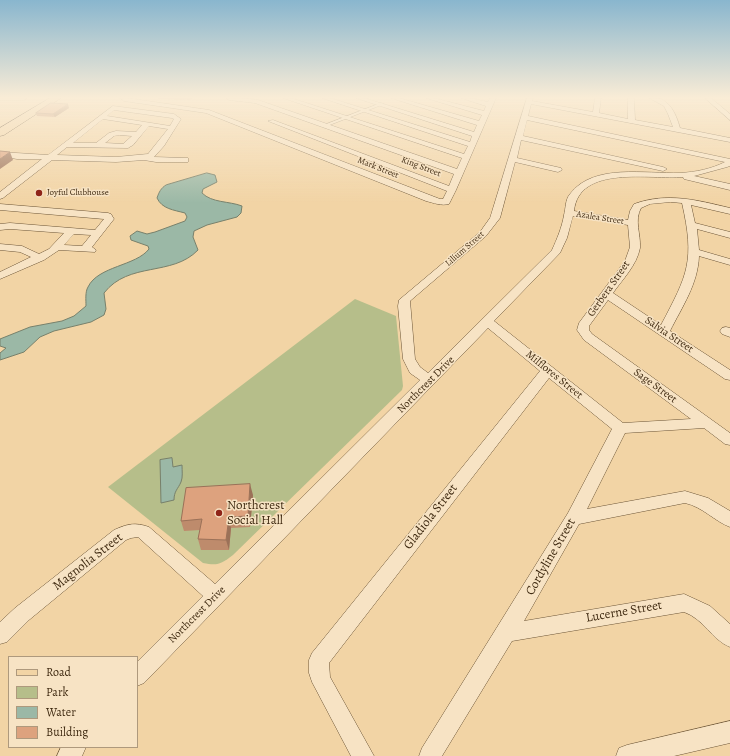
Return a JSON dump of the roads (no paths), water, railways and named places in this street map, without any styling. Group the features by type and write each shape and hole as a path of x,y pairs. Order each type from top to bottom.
{"street":[{"path":"0,196 81,133"},
{"path":"97,146 113,133"},
{"path":"128,133 138,135"},
{"path":"143,158 153,154 168,133"},
{"name":"Mark Street","path":"264,133 429,199 444,203 452,190"},
{"path":"280,133 286,142"},
{"name":"King Street","path":"311,133 452,190"},
{"path":"349,133 459,173"},
{"path":"393,133 465,157"},
{"path":"435,133 472,145"},
{"path":"452,190 465,157 477,135 472,133"},
{"name":"Lilium Street","path":"430,381 415,370 409,359 404,306 405,300 483,234 491,225 495,218 519,133"},
{"path":"599,133 730,162"},
{"path":"698,133 730,140"},
{"path":"66,145 124,146 130,144 138,135"},
{"path":"518,137 658,168 730,187"},
{"path":"1,154 18,157 143,158 156,160 185,160"},
{"path":"513,159 558,170"},
{"name":"Northcrest Drive","path":"138,675 430,381 556,251 561,243 572,198 577,191 585,185 598,179 631,174 680,174 709,171 730,162"},
{"path":"632,223 636,206 644,203 666,200 686,201 730,211"},
{"path":"664,332 690,278 695,252 692,225 686,201"},
{"path":"0,207 108,216 109,219 97,233 88,249 58,247"},
{"name":"Azalea Street","path":"569,213 632,223"},
{"name":"Gerbera Street","path":"584,330 583,326 629,263 634,253 635,244 632,223"},
{"path":"692,225 730,235"},
{"path":"0,227 10,226 97,233"},
{"path":"0,276 40,258 58,247 71,231"},
{"path":"0,246 22,249 40,258"},
{"path":"695,252 730,262"},
{"name":"Salvia Street","path":"607,294 730,376"},
{"name":"Milflores Street","path":"488,322 620,428"},
{"name":"Sage Street","path":"584,330 588,337 607,352 730,440"},
{"name":"Gladiola Street","path":"363,756 322,682 318,666 324,654 548,370"},
{"path":"620,428 706,423"},
{"name":"Cordyline Street","path":"430,756 506,633 574,518 620,428"},
{"path":"574,518 685,497 694,498 704,503 730,520"},
{"name":"Magnolia Street","path":"0,635 22,614 120,536 132,530 143,532 216,596"},
{"name":"Lucerne Street","path":"506,633 684,603 694,606 708,615 730,638"},
{"path":"627,756 659,753 730,732"},
{"path":"68,756 74,748"}],"water":[{"path":"207,173 215,175 217,182 203,189 202,193 211,199 242,206 241,213 237,217 207,225 194,231 193,237 198,250 188,258 176,264 138,272 114,283 104,293 106,309 104,315 91,322 54,331 40,337 24,352 0,360 0,353 6,348 0,346 0,339 30,327 62,321 74,316 86,306 86,291 93,280 108,270 143,255 149,249 148,246 131,240 130,236 137,231 147,234 185,221 187,217 185,213 165,207 159,202 157,198 161,189 166,185"},
{"path":"172,458 173,467 182,465 182,480 175,492 174,500 161,503 160,460"}],"place":[{"name":"Joyful Clubhouse","path":"39,193"},
{"name":"Northcrest Social Hall","path":"219,513"}]}
